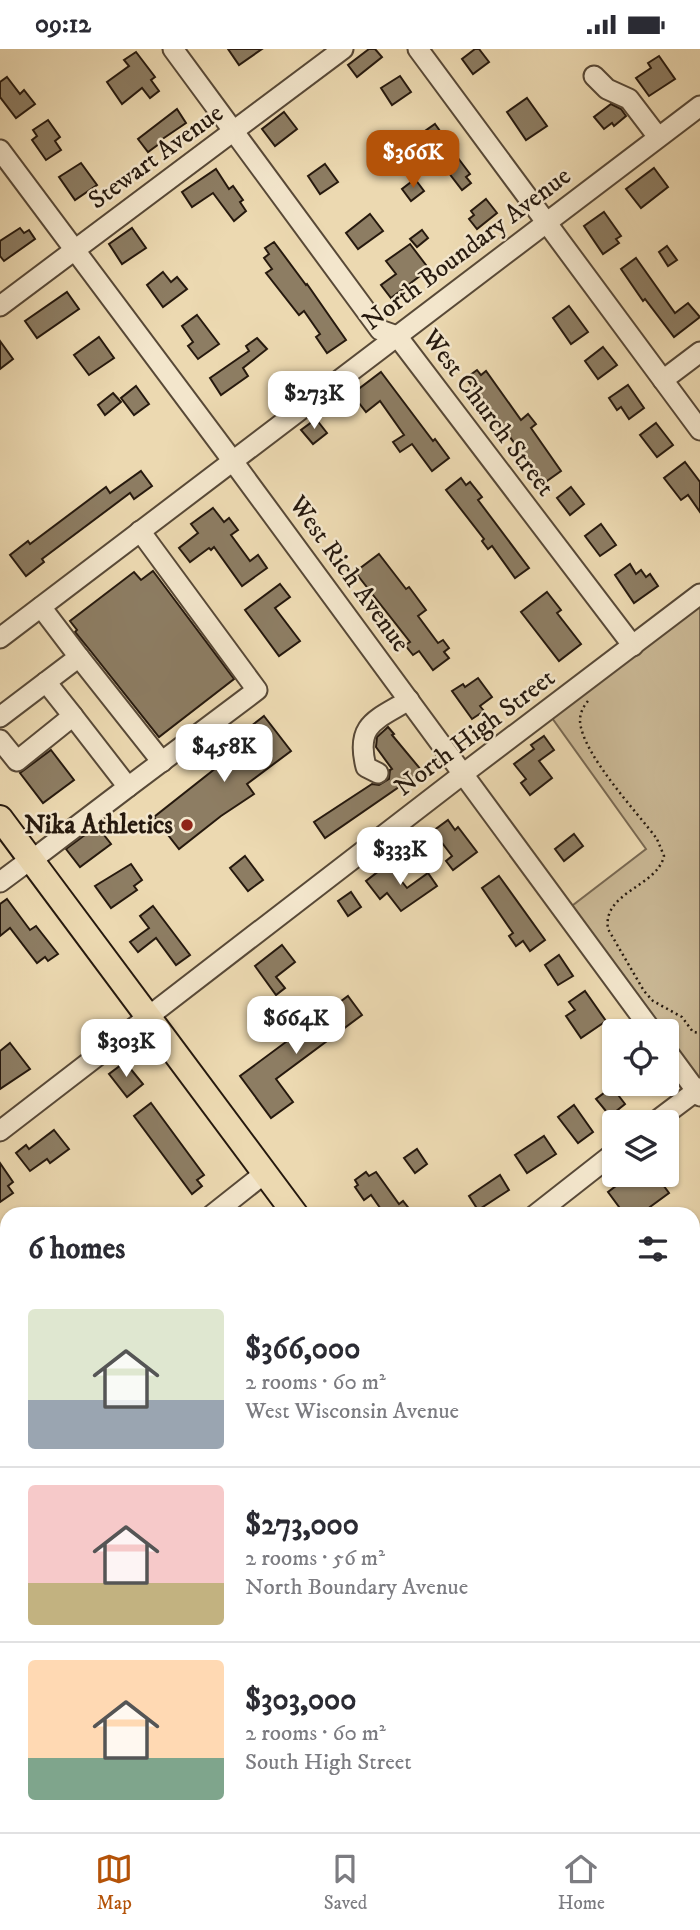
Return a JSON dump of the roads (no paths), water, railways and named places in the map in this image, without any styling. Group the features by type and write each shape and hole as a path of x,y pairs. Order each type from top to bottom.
{"main road":[{"path":"0,818 290,1207"}],"street":[{"name":"West Church Street","path":"173,49 380,330 397,336 633,646"},
{"name":"Stewart Avenue","path":"0,306 343,49"},
{"path":"418,49 700,430"},
{"path":"594,76 607,89 626,96 658,137"},
{"name":"North Boundary Avenue","path":"0,638 700,106"},
{"name":"West Rich Avenue","path":"0,150 643,1019"},
{"path":"663,380 700,352"},
{"path":"0,882 257,690 140,531"},
{"name":"North High Street","path":"0,1131 463,773 700,594"},
{"path":"41,607 162,762"},
{"path":"0,717 79,657"},
{"path":"46,682 128,787"},
{"path":"378,773 366,768 363,758 361,748 368,729 378,717 409,700"},
{"path":"0,740 16,761 73,716"},
{"path":"672,1110 699,1091 679,1066"},
{"path":"544,1207 602,1162"},
{"path":"222,1207 265,1173"}],"place":[{"name":"Nika Athletics","path":"187,825"}]}
